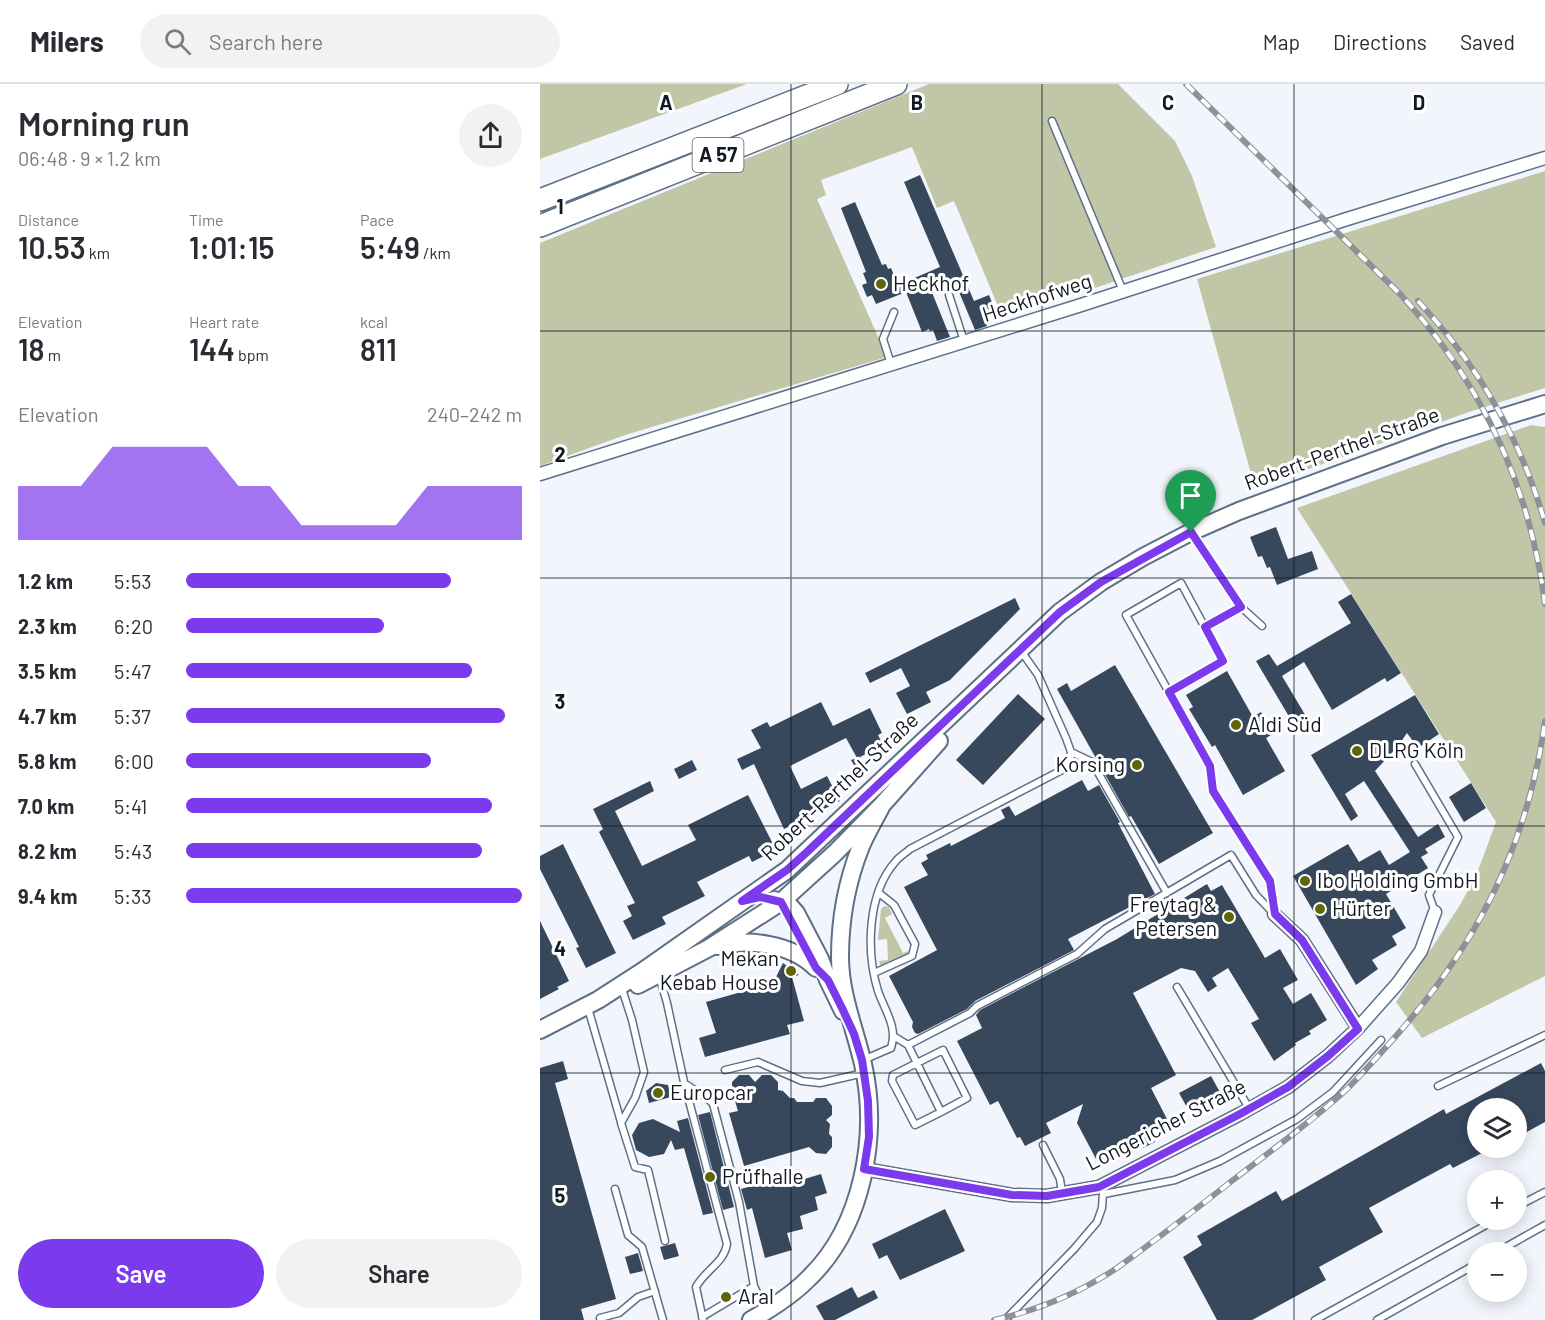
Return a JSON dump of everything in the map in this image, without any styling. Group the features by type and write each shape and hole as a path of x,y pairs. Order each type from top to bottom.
{"highway":[{"name":"A 57","path":"540,200 837,84"},
{"name":"A 57","path":"540,226 896,84"}],"street":[{"name":"Heckhofweg","path":"540,474 1347,219 1545,159"},
{"name":"Robert-Perthel-Straße","path":"540,1030 593,1003 643,971 787,870 1060,612 1101,582 1191,532 1257,504 1442,436 1545,404"},
{"name":"Robert-Perthel-Straße","path":"593,1003 623,992 709,948 781,902 835,854 882,805 1017,652"},
{"path":"751,1320 811,1277 837,1243 853,1207 864,1169 869,1137 868,1101 863,1066 854,1034 840,960 845,897 861,846 882,805"},
{"path":"787,870 779,887 781,902 816,968"},
{"path":"742,901 760,897 788,904 796,913 854,1034"},
{"name":"Longericher Straße","path":"864,1169 1012,1195 1047,1196 1101,1191 1288,1087 1328,1056 1358,1029 1398,983 1421,951 1434,912"},
{"path":"1275,914 1302,940 1358,1029"},
{"path":"709,948 726,944 762,942 810,962 828,980"}],"lane":[{"path":"1052,121 1123,291"},
{"path":"949,295 964,341"},
{"path":"891,364 883,339 894,312"},
{"path":"1191,532 1241,607 1262,626"},
{"path":"1169,692 1223,661 1181,583 1126,615 1210,766 1213,791 1270,881 1275,914"},
{"path":"1205,627 1241,607"},
{"path":"724,1070 758,1062 802,1081 820,1083 863,1066 891,1048 895,1037 893,1026 878,991 871,937 874,912 887,874 896,861 910,849 1062,770 1070,762 1071,752 1046,689 1017,652"},
{"path":"1071,752 1092,762 1167,893"},
{"path":"1415,764 1458,837 1429,895 1434,912"},
{"path":"908,1045 1077,954 1105,929 1231,855 1256,895 1275,914"},
{"path":"874,973 912,956 915,950 915,944 894,905 879,893"},
{"path":"658,975 727,1244 725,1254 709,1268 696,1287 702,1319 753,1286"},
{"path":"1177,987 1249,1109"},
{"path":"621,1123 635,1098 644,1072 623,992"},
{"path":"593,1003 593,1020 621,1123 635,1167 648,1170 665,1241"},
{"path":"1438,1086 1545,1035"},
{"path":"895,1037 908,1045 941,1112"},
{"path":"1005,1320 1097,1222 1102,1208 1101,1191 1175,1180 1220,1161 1297,1119 1333,1092 1382,1040"},
{"path":"944,1050 967,1098 915,1125 892,1081 893,1075 917,1063 944,1050"},
{"path":"684,1082 710,1099 713,1104 739,1202 753,1286 766,1311"},
{"path":"1043,1145 1060,1179 1062,1194"},
{"path":"615,1189 628,1235 642,1247 663,1320"},
{"path":"1527,1201 1545,1192"},
{"path":"1515,1242 1545,1225"},
{"path":"1316,1320 1477,1230"},
{"path":"1377,1320 1467,1269"},
{"path":"600,1318 619,1313 638,1297 655,1291"}],"green space":[{"path":"540,84 747,84 540,159"},
{"path":"929,84 1118,84 1175,141 1192,176 1216,247 1074,295 1072,290 1000,311 954,201 937,208 912,147 821,180 826,195 817,199 887,357 625,435 540,466 540,243"},
{"path":"1545,171 1545,388 1472,411 1255,488 1197,279"},
{"path":"1531,425 1545,427 1545,976 1422,1038 1396,1002 1460,905 1476,876 1496,822 1297,508"},
{"path":"884,906 889,907 892,914 885,918 903,953 908,951 908,953 881,967 879,961 888,960 887,939 878,940 881,909"}],"building":[{"path":"920,175 974,301 989,295 996,312 983,318 987,326 975,330 954,280 931,290 950,337 937,341 933,330 922,332 906,292 876,304 872,295 867,297 862,285 867,283 863,273 866,272 841,208 855,202 882,265 886,264 888,269 891,268 898,285 940,267 904,182"},
{"path":"1276,527 1288,559 1312,551 1318,569 1277,585 1270,567 1267,568 1262,556 1258,557 1250,537"},
{"path":"1351,594 1401,673 1387,682 1385,678 1332,710 1304,662 1282,676 1310,723 1297,730 1256,661 1269,654 1277,666 1351,623 1338,602"},
{"path":"1015,598 1020,609 950,680 926,692 931,702 907,714 896,693 910,686 901,668 870,683 865,673"},
{"name":"Korsing","path":"1115,665 1213,833 1159,864 1131,816 1129,817 1057,689 1067,683 1071,691"},
{"name":"Aldi Süd","path":"1227,671 1253,717 1261,712 1273,734 1266,738 1285,771 1243,795 1215,745 1212,747 1189,709 1193,707 1186,695"},
{"path":"1018,694 1045,719 983,785 956,760"},
{"path":"1415,695 1439,734 1418,748 1407,733 1375,771 1418,837 1438,824 1445,837 1425,849 1428,853 1421,857 1428,868 1386,894 1406,928 1392,936 1397,945 1372,960 1378,969 1356,985 1293,876 1348,844 1359,862 1380,850 1389,865 1410,852 1364,781 1345,794 1358,816 1351,821 1311,755"},
{"path":"821,702 833,726 870,708 882,733 878,735 883,745 860,757 864,764 856,769 851,760 857,758 846,738 790,766 801,789 827,776 840,801 784,829 754,764 742,770 737,759 761,748 751,730 767,722 770,727"},
{"path":"692,760 697,770 679,779 674,769"},
{"path":"1082,780 1088,791 1099,785 1155,894 1068,939 1074,950 975,1001 967,1009 918,1034 915,1033 912,1027 913,1022 889,976 937,950 904,887 928,875 921,863 928,859 926,855 950,843 951,846 1005,818 1001,810 1009,806 1015,816"},
{"path":"650,781 654,791 615,811 642,866 696,840 688,825 748,795 773,844 761,850 764,856 752,862 749,856 697,882 705,896 662,917 666,924 633,940 623,921 632,916 627,906 635,903 599,832 603,829 593,809"},
{"path":"1471,783 1486,808 1464,822 1449,797"},
{"path":"563,844 616,953 586,968 576,948 579,947 540,869 540,856"},
{"path":"1207,884 1211,891 1222,885 1265,958 1280,949 1298,980 1283,988 1293,1004 1311,993 1327,1020 1309,1031 1311,1034 1295,1043 1296,1045 1274,1061 1251,1023 1259,1019 1228,968 1212,978 1217,986 1208,992 1195,971 1181,968 1133,993 1176,1075 1151,1088 1167,1119 1150,1131 1155,1142 1143,1148 1138,1137 1096,1159 1077,1123 1083,1104 1046,1123 1051,1133 1025,1146 1020,1137 1017,1138 998,1101 990,1105 957,1041 982,1028 976,1015 980,1010 1117,939"},
{"path":"540,921 569,981 540,999"},
{"path":"783,963 799,975 792,977 804,1021 787,1025 790,1034 705,1057 699,1038 716,1033 706,1002 773,983"},
{"path":"563,1061 568,1079 555,1083 616,1299 581,1309 584,1320 540,1320 540,1068"},
{"path":"1541,1063 1545,1071 1545,1122 1527,1132 1527,1098 1476,1098"},
{"path":"739,1075 749,1075 755,1082 762,1075 771,1075 778,1082 778,1090 783,1091 797,1102 813,1102 816,1098 826,1098 832,1106 832,1115 826,1120 830,1124 829,1134 832,1137 832,1147 826,1154 816,1153 809,1147 744,1166 729,1113 738,1111 732,1091 732,1082"},
{"path":"1211,1076 1221,1094 1189,1111 1179,1093"},
{"name":"Europcar","path":"656,1083 668,1085 671,1097 649,1103 646,1091"},
{"path":"1467,1103 1467,1158 1472,1158 1453,1168 1450,1164 1369,1208 1383,1232 1319,1267 1326,1280 1252,1320 1217,1320 1183,1257 1202,1245 1197,1236 1276,1191 1282,1201 1444,1109 1446,1114"},
{"path":"710,1112 734,1207 723,1210 698,1115"},
{"path":"688,1118 713,1213 703,1215 684,1148 675,1150 671,1140 664,1154 649,1157 636,1150 632,1135 639,1123 653,1119 680,1132 677,1121"},
{"path":"821,1174 827,1193 815,1197 818,1210 800,1216 803,1229 787,1233 792,1250 765,1258 752,1208 747,1210 741,1189 789,1176 791,1183"},
{"path":"945,1209 965,1251 900,1280 887,1255 879,1259 872,1244"},
{"path":"675,1243 679,1256 664,1260 660,1247"},
{"path":"638,1253 643,1271 630,1274 625,1257"},
{"path":"852,1287 858,1298 874,1290 878,1298 835,1320 824,1320 816,1306"}],"railway":[{"path":"1186,84 1401,295 1430,328 1455,363 1478,400 1514,477 1538,560 1545,604"},
{"path":"1418,301 1460,351 1495,404 1523,462 1545,523"},
{"path":"994,1320 1058,1300 1117,1268 1305,1124 1347,1089 1372,1063 1425,1001 1451,965 1475,928 1495,890 1526,809 1545,721"}],"place":[{"name":"Heckhof","path":"881,284"},
{"name":"Aldi Süd","path":"1236,725"},
{"name":"DLRG Köln","path":"1357,751"},
{"name":"Korsing","path":"1137,765"},
{"name":"Ibo Holding GmbH","path":"1305,881"},
{"name":"Hürter","path":"1320,909"},
{"name":"Freytag & Petersen","path":"1229,917"},
{"name":"Mekan Kebab House","path":"791,971"},
{"name":"Europcar","path":"658,1093"},
{"name":"Prüfhalle","path":"710,1177"},
{"name":"Aral","path":"726,1297"}],"route":[{"path":"1191,532 1241,607 1205,627 1223,661 1169,692 1210,766 1213,791 1270,881 1275,914 1302,940 1358,1029 1288,1087 1099,1187 1047,1196 1012,1195 864,1169 869,1137 868,1101 863,1065 854,1034 828,980 816,968 781,902 760,897 742,901 787,870 807,852 1060,612 1101,582 1191,532"}]}
